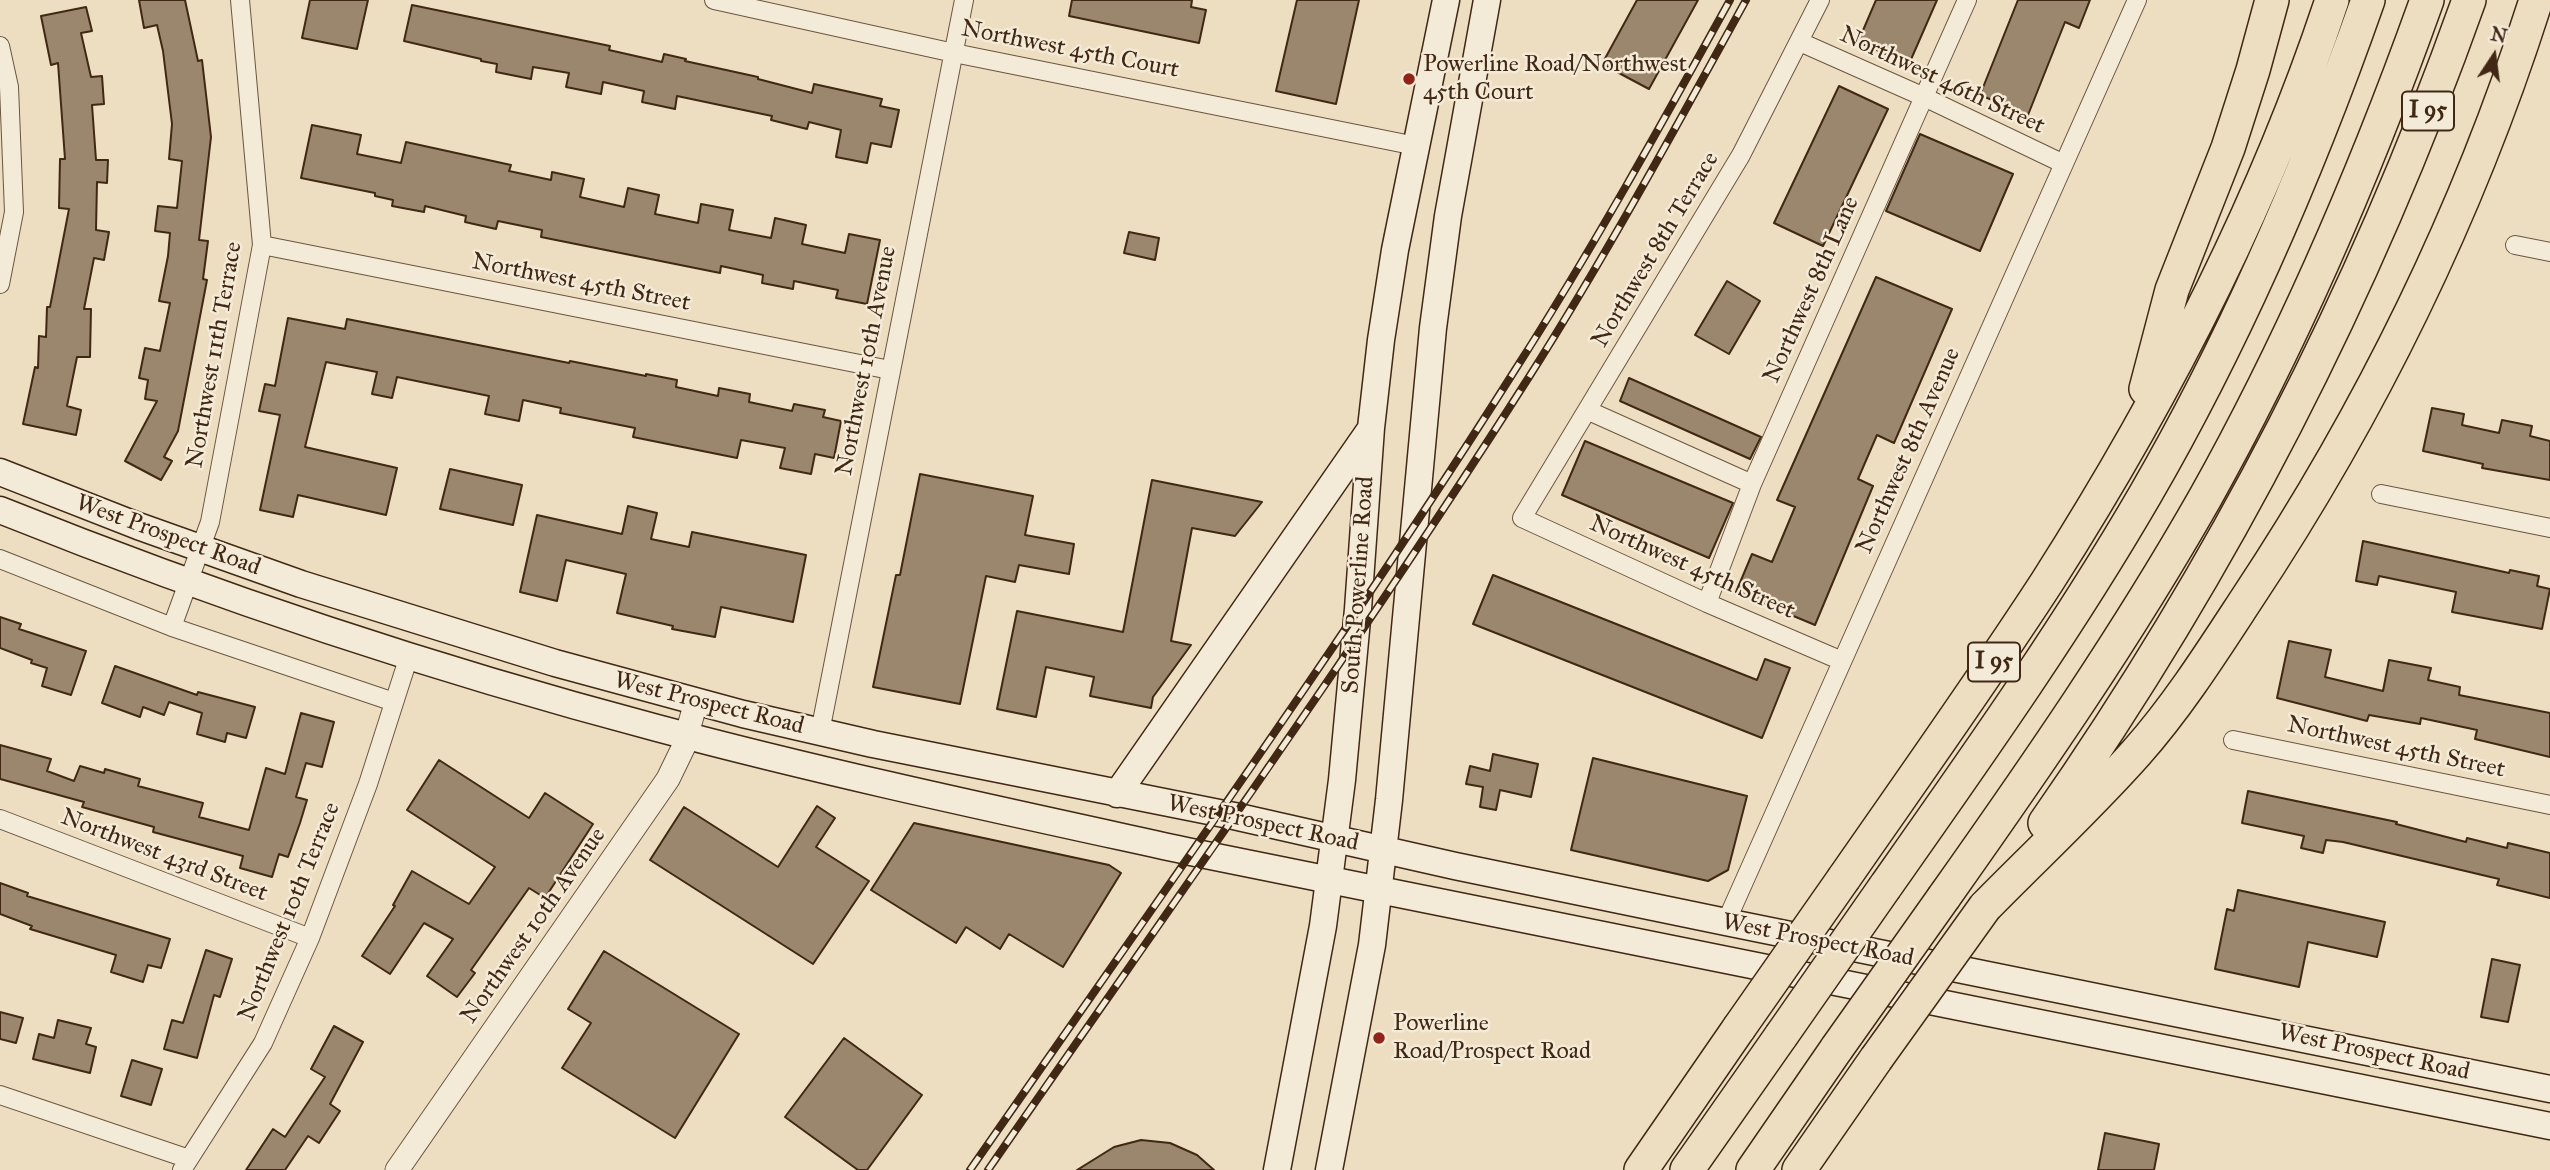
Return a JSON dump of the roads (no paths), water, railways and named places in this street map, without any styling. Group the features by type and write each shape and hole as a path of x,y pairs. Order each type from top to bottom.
{"highway":[{"path":"2132,439 2172,290 2228,148 2272,0"},
{"name":"I 95","path":"1641,1170 2040,591 2132,439 2209,299 2243,227 2332,0"},
{"path":"1687,1170 2057,638 2108,557 2186,421 2253,287 2291,201 2368,0"},
{"path":"1752,1170 2035,769 2130,625 2205,497 2280,353 2315,278 2378,132 2427,0"},
{"name":"I 95","path":"1799,1170 2067,792 2157,656 2259,479 2384,221 2469,0"},
{"path":"1985,908 2137,752 2210,654 2292,530 2368,395 2426,280 2487,137 2536,0"}],"main road":[{"name":"South Powerline Road","path":"1277,1170 1304,1035 1335,838 1349,716 1371,428 1387,295 1446,0"},
{"name":"South Powerline Road","path":"1329,1170 1358,1021 1378,890 1433,327 1450,203 1487,0"},
{"path":"1117,794 1371,428"},
{"name":"West Prospect Road","path":"0,472 202,549 407,619 696,702 820,732 1726,922 2550,1089"},
{"name":"West Prospect Road","path":"0,510 190,582 409,656 687,736 998,810 1329,880 2550,1126"}],"street":[{"name":"Northwest 11th Terrace","path":"172,627 202,549 213,510 262,245 240,0"},
{"name":"Northwest 45th Court","path":"714,0 1416,146"},
{"name":"Northwest 10th Avenue","path":"820,732 964,0"},
{"name":"Northwest 8th Terrace","path":"1522,518 1741,155 1820,0"},
{"name":"Northwest 8th Lane","path":"1707,603 1752,484 1967,0"},
{"name":"Northwest 8th Avenue","path":"1726,922 2137,0"},
{"name":"Northwest 46th Street","path":"1800,43 1924,97 2064,164"},
{"path":"0,46 9,88 13,212 0,284"},
{"path":"2515,244 2550,252"},
{"name":"Northwest 45th Street","path":"262,245 890,370"},
{"path":"1589,411 1752,484"},
{"path":"2381,494 2550,528"},
{"name":"Northwest 45th Street","path":"1522,518 1707,603 1842,661"},
{"path":"0,559 172,627 394,702"},
{"name":"Northwest 10th Terrace","path":"186,1165 263,1043 310,938 368,784 409,656"},
{"name":"Northwest 10th Avenue","path":"397,1170 675,767 696,702"},
{"name":"Northwest 45th Street","path":"2233,740 2550,804"},
{"name":"Northwest 43rd Street","path":"0,819 310,938"},
{"path":"0,1096 186,1165"}],"railway":[{"path":"970,1170 1247,773 1450,472 1571,279 1730,0"},
{"path":"988,1170 1262,776 1464,478 1586,284 1746,0"}],"place":[{"name":"Powerline Road/Northwest 45th Court","path":"1409,79"},
{"name":"Powerline Road/Prospect Road","path":"1379,1038"}]}
